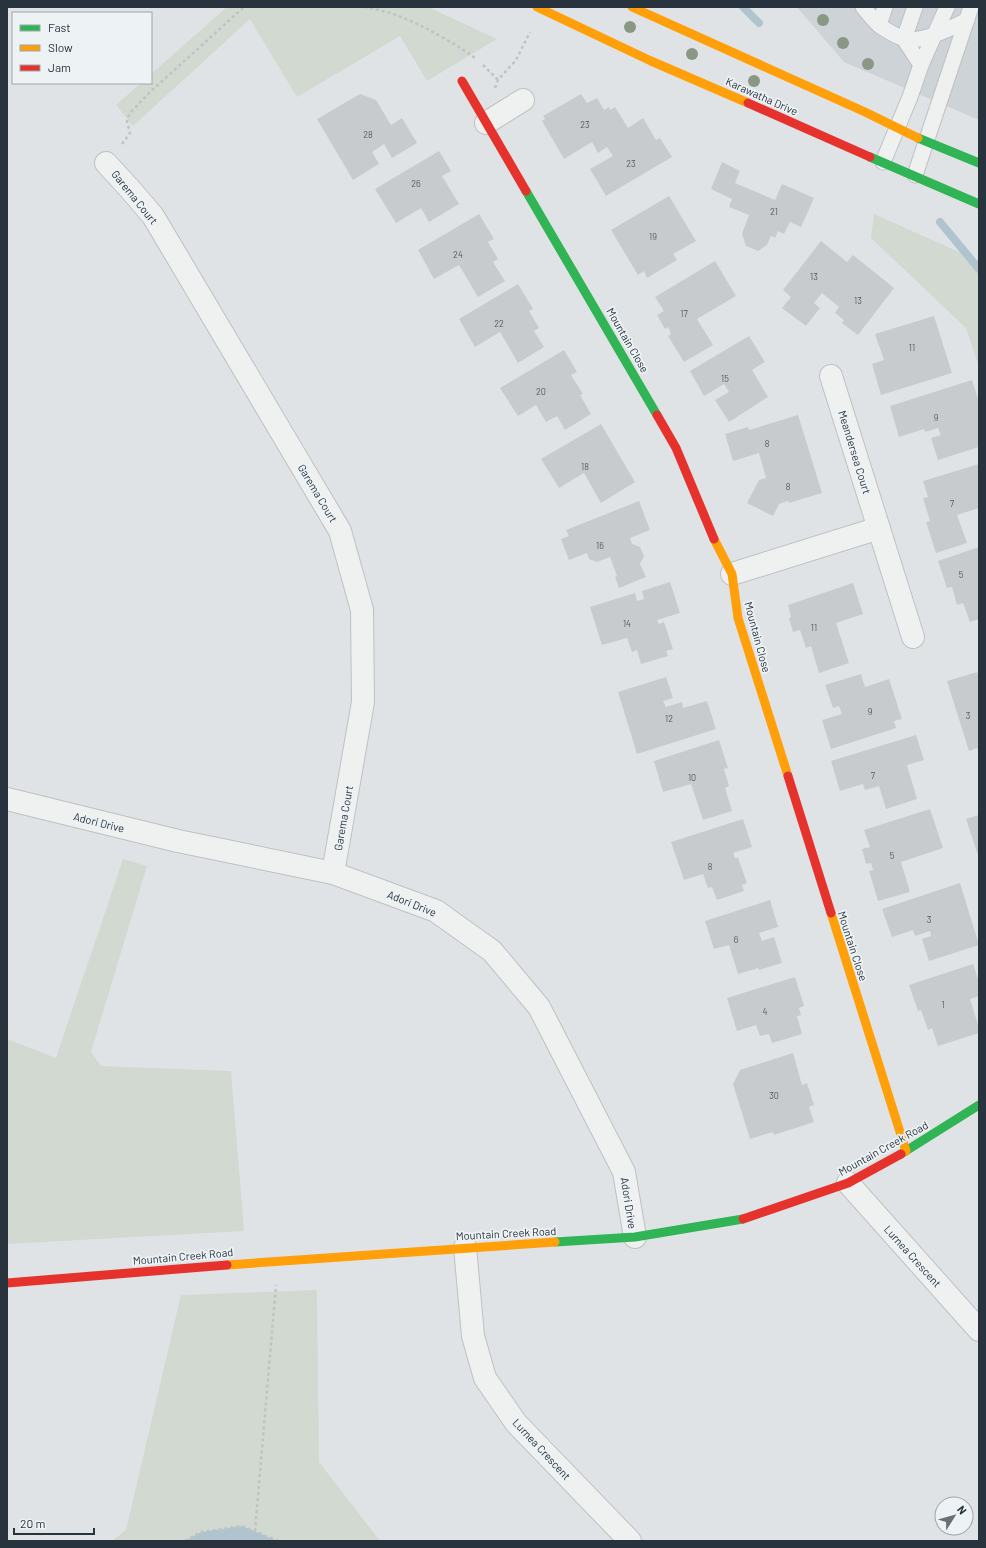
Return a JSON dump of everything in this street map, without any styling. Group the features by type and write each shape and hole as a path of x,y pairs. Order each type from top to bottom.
{"street":[{"name":"Karawatha Drive","path":"536,7 651,61 979,204"},
{"path":"632,7 865,112 927,142 979,163"},
{"name":"Mountain Close","path":"462,81 493,118 676,448 709,530 732,574 738,618 906,1151"},
{"path":"493,118 523,100"},
{"name":"Garema Court","path":"106,164 130,188 153,216 340,531 362,610 363,702 333,873"},
{"name":"Meandersea Court","path":"831,376 913,637"},
{"path":"732,574 879,528"},
{"name":"Adori Drive","path":"7,799 178,841 333,873 436,911 492,951 539,1007 624,1172 635,1237"},
{"name":"Mountain Creek Road","path":"7,1283 465,1247 635,1237 745,1219 848,1183 906,1151 979,1104"},
{"name":"Lurnea Crescent","path":"848,1183 979,1330"},
{"name":"Lurnea Crescent","path":"465,1247 473,1336 485,1378 516,1423 630,1541"}],"lane":[{"path":"863,7 879,25 904,39 921,65"},
{"path":"879,25 885,7"},
{"path":"904,39 915,7"},
{"path":"883,162 921,65 947,7"},
{"path":"904,39 935,35 947,31 969,14"},
{"path":"919,177 927,142 969,14"}],"path":[{"path":"106,164 130,133 127,122 132,111 150,92 244,7"},
{"path":"364,7 400,15 418,24 462,48 485,66 498,80"},
{"path":"493,118 496,86 498,80 516,60 532,26"},
{"path":"255,1531 278,1261"},
{"path":"185,1541 201,1532 242,1526 278,1541"}],"shaded area":[{"path":"227,7 428,7 497,39 427,81 400,36 297,97 250,19 133,126 116,105 140,84 152,84 152,73"},
{"path":"797,7 979,7 979,120 844,62"},
{"path":"874,214 979,261 979,367 966,328 871,238"},
{"path":"123,859 147,866 91,1052 101,1066 231,1071 244,1231 7,1244 7,1039 56,1058"},
{"path":"317,1290 319,1462 380,1541 278,1541 242,1526 201,1532 185,1541 112,1541 126,1530 181,1295"}],"water":[{"path":"242,1526 278,1541 185,1541 201,1532"}],"building":[{"path":"360,94 376,100 391,125 402,118 417,143 392,158 384,144 372,152 379,164 353,180 317,119"},
{"path":"581,94 587,103 597,98 604,110 609,107 610,110 615,107 628,128 643,118 656,140 660,138 672,157 606,196 590,169 613,156 607,147 598,153 592,142 564,159 542,121 545,119 543,116"},
{"path":"439,151 451,171 442,176 459,204 429,222 421,208 396,223 375,189"},
{"path":"722,162 740,171 735,183 775,200 782,184 814,198 801,227 790,222 784,234 778,231 775,238 771,236 767,245 758,251 746,246 742,234 749,215 729,207 732,199 711,189"},
{"path":"669,196 696,241 673,254 677,260 647,278 644,271 638,275 611,230"},
{"path":"479,214 494,239 488,242 498,259 493,262 505,281 478,297 459,265 434,279 418,250"},
{"path":"821,241 847,262 853,255 894,288 858,335 842,323 844,320 835,313 839,307 822,293 814,303 820,308 806,326 782,308 791,297 783,290"},
{"path":"715,261 736,296 697,319 713,345 684,362 668,336 671,334 668,327 665,329 657,315 664,311 655,297"},
{"path":"518,284 533,309 529,311 539,328 534,331 544,347 518,363 500,332 475,347 459,319"},
{"path":"934,316 952,373 881,395 872,364 884,360 875,334"},
{"path":"749,336 765,362 752,370 768,397 729,422 715,400 729,392 724,384 704,396 690,371"},
{"path":"564,350 577,372 571,375 583,394 580,395 591,414 565,430 557,416 546,422 536,405 518,416 500,388"},
{"path":"972,380 979,402 979,447 938,460 931,438 941,435 938,428 925,432 924,429 899,437 890,406"},
{"path":"798,415 822,493 789,503 788,501 779,504 773,516 747,503 759,480 766,478 759,453 733,461 725,434 748,427 749,430"},
{"path":"601,424 635,482 601,503 584,473 559,488 541,459"},
{"path":"979,464 979,508 957,515 967,543 936,553 926,522 930,521 923,498 928,497 923,481"},
{"path":"639,501 650,530 630,538 632,544 640,547 644,556 640,564 646,577 619,588 615,577 617,576 610,557 597,562 589,559 587,553 569,560 561,539 569,536 566,530"},
{"path":"979,547 979,619 970,622 963,603 957,605 952,587 947,588 938,561"},
{"path":"670,582 680,613 657,620 659,624 664,622 673,649 666,651 668,656 641,664 637,650 632,652 627,638 602,645 590,607 635,593 637,601 644,599 642,591"},
{"path":"853,583 863,614 836,623 849,663 819,673 811,646 806,648 800,630 793,632 789,618 791,617 788,605"},
{"path":"977,672 979,678 979,752 977,748 969,751 947,681"},
{"path":"861,674 865,687 889,679 902,719 894,721 896,728 831,749 822,720 842,714 839,706 833,708 825,685"},
{"path":"666,677 673,698 663,701 666,707 682,702 683,708 707,701 716,729 637,754 618,692"},
{"path":"916,735 924,760 907,765 917,799 886,809 879,786 865,790 863,784 840,791 831,761"},
{"path":"719,740 728,768 724,769 729,786 725,788 732,811 703,820 691,784 663,792 654,761"},
{"path":"930,809 943,848 901,862 910,892 878,901 869,871 873,870 871,863 866,864 862,849 870,847 864,830"},
{"path":"979,815 979,858 966,819"},
{"path":"743,819 752,847 733,853 735,858 738,858 747,883 742,885 744,891 717,900 712,887 708,888 703,874 684,880 671,842"},
{"path":"960,883 979,945 929,961 922,939 931,936 930,931 915,936 913,930 892,937 882,909"},
{"path":"770,900 778,927 759,933 762,941 774,937 782,963 759,970 758,968 738,974 729,945 714,949 705,921"},
{"path":"973,964 979,982 979,996 970,999 979,1028 979,1033 938,1046 932,1028 928,1030 921,1010 918,1011 909,985"},
{"path":"795,977 804,1006 799,1008 801,1015 797,1016 802,1034 772,1043 769,1034 760,1036 756,1025 737,1031 727,998"},
{"path":"793,1053 802,1085 807,1083 814,1105 809,1107 814,1122 774,1135 773,1132 750,1139 733,1084 740,1070"}],"waterway":[{"path":"743,7 759,23"},
{"path":"940,222 979,269"}],"traffic: fast":[{"path":"918,138 979,163"},
{"path":"870,157 979,204"},
{"path":"526,191 657,415"},
{"path":"901,1154 979,1105"},
{"path":"555,1242 635,1237 743,1219"}],"traffic: slow":[{"path":"537,7 651,61 748,103"},
{"path":"632,7 865,112 918,138"},
{"path":"714,539 732,574 738,618 788,776"},
{"path":"831,913 906,1151"},
{"path":"227,1265 555,1242"}],"traffic: jam":[{"path":"462,81 526,191"},
{"path":"748,103 870,157"},
{"path":"657,415 676,448 714,539"},
{"path":"788,776 831,913"},
{"path":"743,1219 848,1183 901,1154"},
{"path":"7,1283 227,1265"}]}
